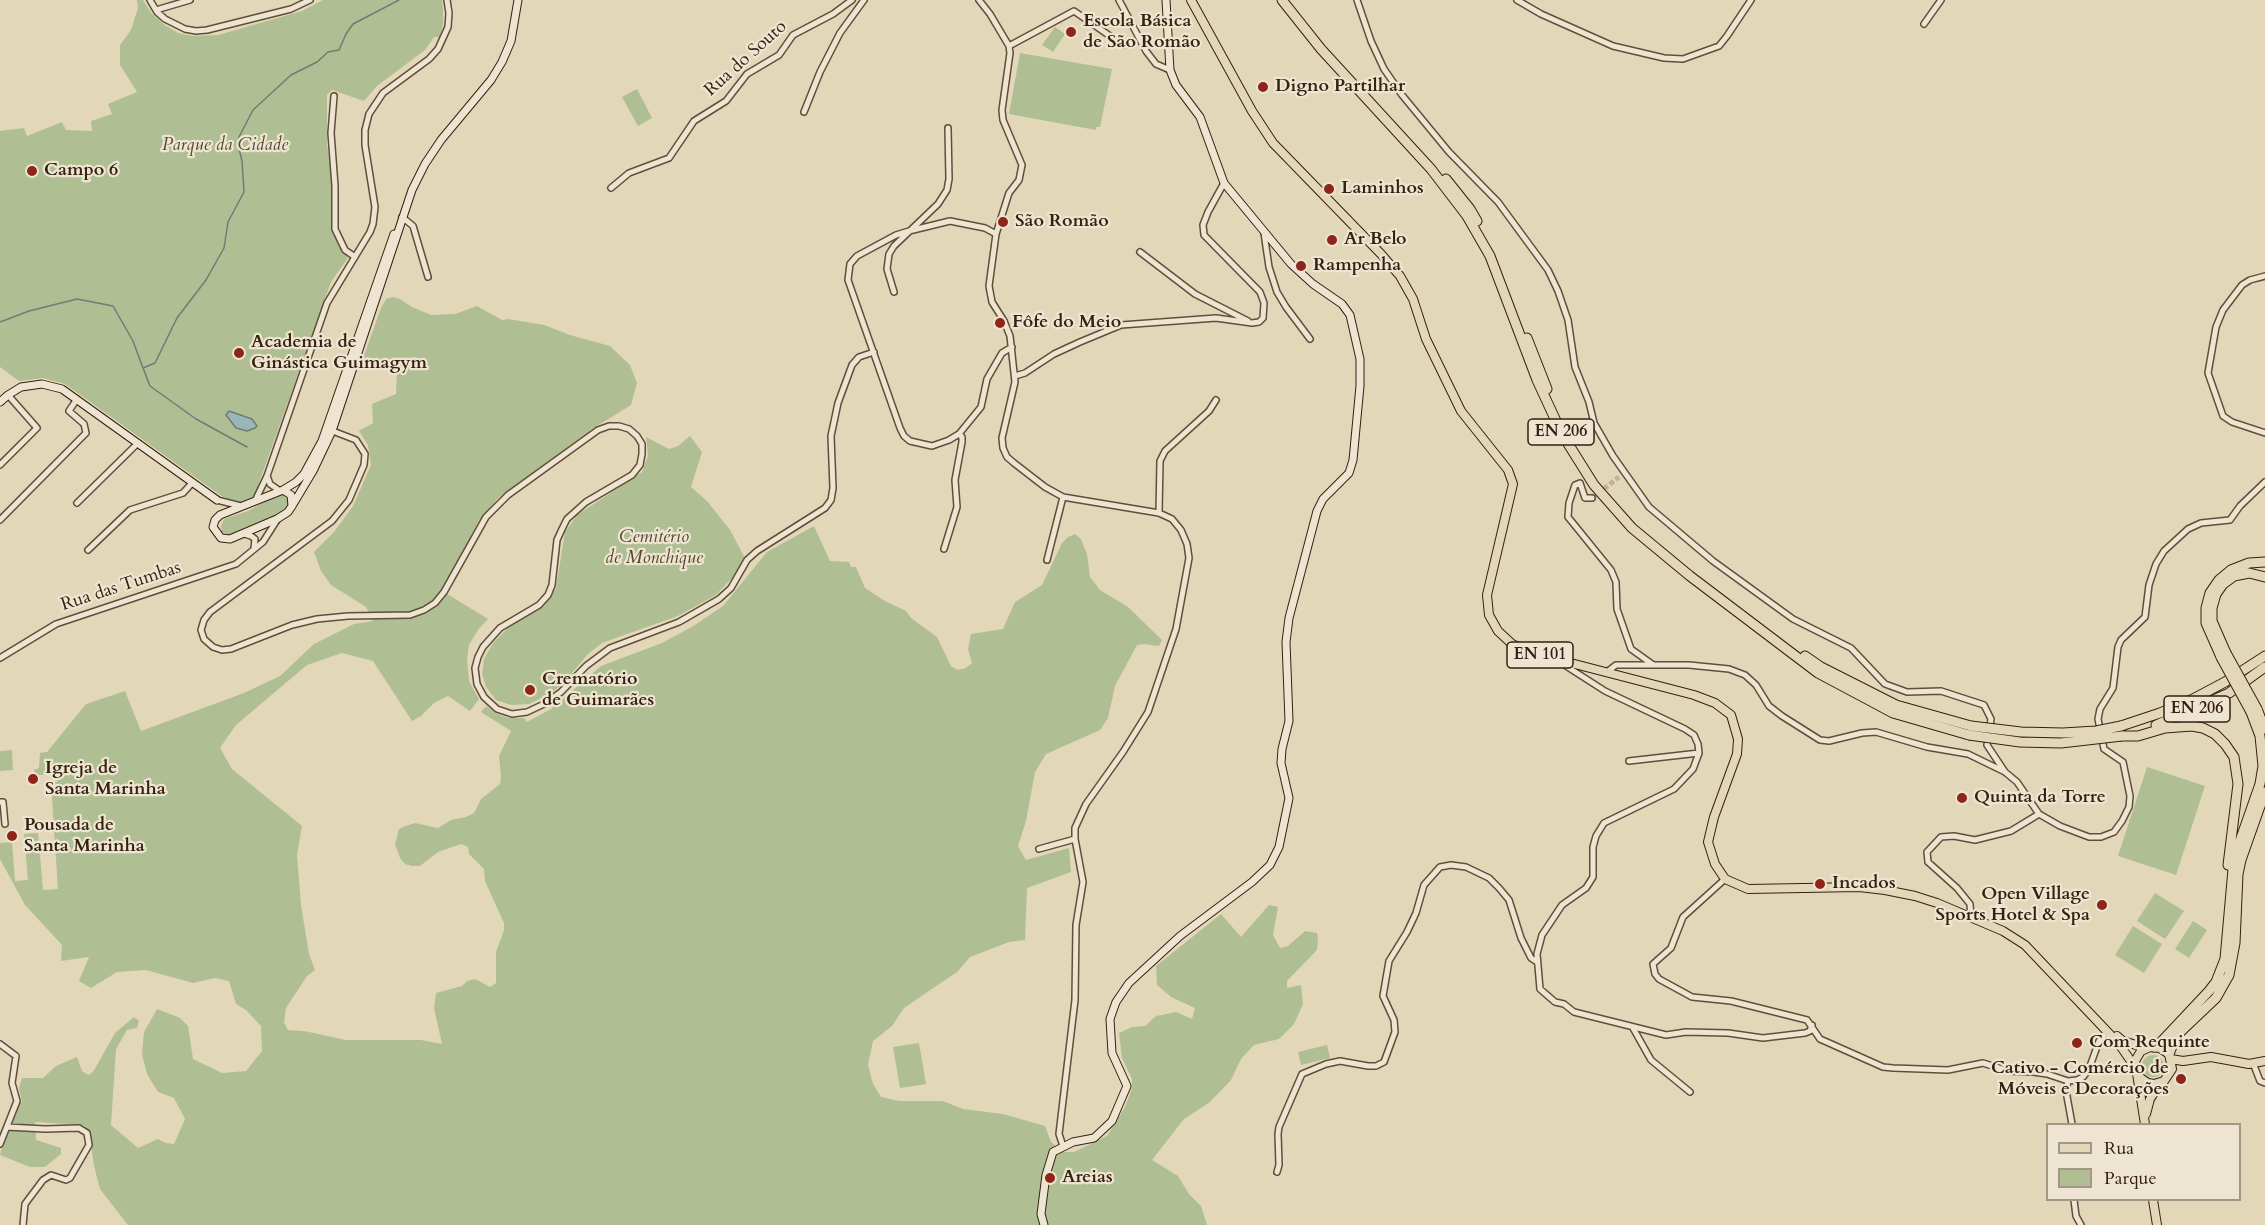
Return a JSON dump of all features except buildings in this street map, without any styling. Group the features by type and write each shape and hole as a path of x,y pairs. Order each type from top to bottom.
{"highway":[{"name":"EN 206","path":"1282,0 1321,49 1431,168 1467,216 1490,256 1537,380 1562,434 1594,485 1632,528 1690,576 1818,673 1893,714 1970,731 2063,733 2122,731 2164,723 2229,693 2265,668"},
{"name":"EN 206","path":"1287,0 1318,41 1447,180 1470,209 1496,255 1544,382 1568,435 1600,483 1636,525 1692,572 1821,667 1896,705 1970,731"},
{"path":"2265,562 2249,563 2231,570 2218,580 2206,608 2206,623 2265,729"},
{"path":"2223,655 2212,621 2212,608 2216,594 2223,584 2234,576 2249,573 2265,577"},
{"path":"2253,664 2265,650"},
{"name":"EN 206","path":"2122,731 2193,699 2265,656"},
{"path":"2150,1047 2166,1037 2216,982 2225,959 2234,858 2264,766 2254,710"},
{"path":"2122,731 2138,736 2165,728 2192,726 2203,728 2215,734 2234,757 2238,784 2228,857 2229,918"},
{"path":"2170,1056 2176,1036 2216,998 2229,975 2235,943 2239,867 2265,792"}],"main road":[{"name":"EN 101","path":"1191,0 1252,111 1273,143 1400,276 1413,299 1426,339 1461,411 1508,470 1513,484 1487,595 1489,615 1498,631 1512,644 1536,654 1694,695 1715,703 1731,714 1738,739 1737,754 1714,817 1708,842 1715,864 1725,879"},
{"path":"1725,879 1748,890 1859,887 1885,890 1915,896 2003,931 2025,945 2119,1044 2139,1077 2145,1123"},
{"path":"2093,1018 2123,1041 2160,1048 2170,1056 2183,1061 2201,1057 2235,1062 2265,1061"},
{"path":"2135,1067 2137,1056 2150,1047"},
{"path":"2170,1056 2171,1073"},
{"path":"2145,1123 2147,1108 2160,1083 2171,1073 2201,1057"},
{"path":"2139,1077 2148,1083 2160,1083"},
{"path":"2153,1201 2157,1225"}],"street":[{"path":"150,0 165,19 184,29 207,30 291,9 310,0"},
{"path":"156,10 190,0"},
{"path":"254,502 267,476 327,303 373,224 375,207 365,145 365,130 369,114 383,93 429,59 438,49 448,27 447,0"},
{"path":"329,430 304,474 296,482 244,507 220,515 214,520 215,532 221,538 230,539 288,512 320,459 412,190 441,140 484,89 502,62 511,41 518,0"},
{"name":"Rua do Souto","path":"611,188 629,173 669,158 694,121 726,101 747,74 779,55 793,35 833,14 852,0"},
{"path":"804,112 820,72 840,33 864,0"},
{"path":"979,0 1009,46 1011,53 1002,110 1006,129 1019,156 1021,172 1019,180 1009,193 996,234 990,275 989,294 1008,331 1012,347 1014,392 1002,438 1003,448 1007,457 1014,463 1046,488 1063,497 1159,513 1172,519 1181,530 1187,544 1189,558 1176,629 1148,712 1080,815 1075,828 1083,882 1075,936 1075,1000 1059,1134 1063,1146"},
{"path":"1119,0 1146,51 1156,64 1170,70"},
{"path":"1044,1225 1041,1214 1046,1175 1053,1152 1063,1146 1094,1137 1112,1121 1127,1086 1112,1053 1110,1019 1116,1002 1129,983 1180,936 1252,882 1270,865 1279,847 1289,798 1281,763 1289,722 1286,642 1289,618 1317,511 1323,499 1348,472 1353,460 1361,375 1360,359 1350,315 1342,304 1313,284 1291,264 1224,183 1200,117 1176,85 1170,70 1166,0"},
{"path":"1357,0 1371,41 1384,69 1402,95 1449,152 1498,202 1548,270 1568,320 1575,367 1589,402 1594,423 1649,507 1713,561 1793,619 1851,648 1885,684 1907,692 1941,691 1984,705 1991,719 1987,745 2005,772"},
{"path":"1517,0 1541,14 1613,46 1664,58 1683,59 1719,45 1751,0"},
{"path":"1924,24 1941,0"},
{"path":"1009,46 1074,11 1123,45"},
{"path":"334,96 331,133 335,229 345,250 355,257"},
{"path":"894,292 886,262 894,246 938,204 947,190 949,179 948,128"},
{"path":"1014,376 1025,373 1071,346 1121,324 1216,318 1259,322 1263,318 1264,303 1260,292 1204,234 1203,225 1208,212 1224,183"},
{"path":"402,217 413,226 428,277"},
{"path":"996,234 985,228 950,221 896,235 857,256 850,264 848,286 904,435 910,441 932,446 959,434 981,407 987,379 1002,353 1012,347"},
{"path":"1264,233 1269,267 1278,292 1286,307 1310,339"},
{"path":"1140,252 1172,274 1195,294 1252,323"},
{"path":"2265,276 2242,285 2223,310 2216,327 2208,373 2223,416 2232,422 2265,433"},
{"path":"329,430 356,440 365,454 364,465 349,500 332,521 210,612 201,630 204,639 213,648 231,649 285,628 317,619 410,615 424,610 435,603 444,592 486,517 508,495 598,430 609,426 619,426 629,429 637,436 642,444 642,454 640,465 632,475 586,502 567,519 557,540 552,585 548,595 539,605 500,628 483,646 478,657 475,669 477,684 484,697 497,709 512,714 527,712 561,692 586,666 610,648 671,626 719,599 731,588 747,560 757,551 825,508 831,500 833,488 831,436 838,403 852,365 859,357 874,352"},
{"path":"0,402 8,394 21,387 42,384 62,389 217,500 244,507"},
{"path":"0,465 37,428 8,394"},
{"path":"0,520 86,433 84,424 69,411 77,399"},
{"path":"1159,513 1160,461 1165,451 1209,411 1216,400"},
{"path":"944,549 957,507 955,480 962,442 959,434"},
{"path":"77,503 138,443"},
{"path":"1619,477 1626,473"},
{"path":"267,476 270,484 291,495 292,506"},
{"path":"1607,672 1616,665 1729,669 1745,675 1756,685 1769,706 1820,740 1829,741 1876,732 1927,747 1968,754 2005,772 2017,782 2039,814 2060,826 2089,837 2101,837 2114,832 2122,821 2129,807 2130,796 2123,762 2104,749 2098,719 2100,709 2113,688 2121,640 2145,617 2149,585 2156,564 2163,551 2188,529 2201,523 2230,520 2240,506 2265,482"},
{"path":"88,550 130,510 183,492 192,483"},
{"path":"1592,498 1585,498 1580,483 1575,485 1569,503 1568,517 1611,570 1616,582 1617,609 1631,648 1653,665"},
{"path":"1047,560 1063,497"},
{"path":"217,500 220,515"},
{"name":"Rua das Tumbas","path":"0,658 56,624 236,564 263,542 277,519"},
{"path":"244,534 255,539 256,544 253,550"},
{"path":"1564,660 1566,666 1605,691 1694,735 1699,753 1693,769 1674,789 1604,823 1596,836 1593,847 1593,877 1586,888 1562,905 1542,935 1537,962 1540,989 1546,996 1555,1002 1564,1004 1574,1012 1666,1035 1711,1032 1763,1038 1805,1033 1810,1031 1812,1025"},
{"path":"1629,761 1699,753"},
{"path":"0,802 3,802 5,824"},
{"path":"1971,917 1970,904 1957,888 1928,862 1927,852 1941,837 1954,836 1975,840 2011,831 2039,814"},
{"path":"1039,849 1075,839"},
{"path":"1276,1172 1279,1165 1279,1126 1302,1074 1340,1061 1368,1066 1376,1066 1384,1062 1395,1032 1394,1020 1383,996 1389,961 1412,922 1424,885 1440,867 1451,865 1466,867 1489,878 1509,900 1521,938 1531,958 1537,962"},
{"path":"1725,879 1683,917 1671,948 1653,964 1655,974 1659,979 1692,997 1731,1001 1807,1020 1820,1039 1883,1067 1948,1070 1983,1063 2007,1071 2047,1074 2068,1081 2083,1077 2089,1069 2099,1041 2107,1032"},
{"path":"1633,1028 1651,1060 1690,1092"},
{"path":"0,1044 16,1056 12,1083 17,1101 0,1144"},
{"path":"2253,1063 2260,1081 2265,1083"},
{"path":"2068,1081 2068,1105 2072,1123"},
{"path":"7,1126 45,1129 79,1128 87,1133 89,1145 70,1178 66,1180 51,1174 43,1180 25,1204 23,1225"},
{"path":"2074,1201 2076,1216 2081,1225"}],"green space":[{"name":"Parque da Cidade","path":"137,0 143,0 152,14 166,26 178,33 193,36 218,35 302,11 323,0 442,0 443,24 440,37 434,37 425,50 377,86 364,101 332,90 327,95 327,145 334,187 332,224 339,247 348,258 331,282 255,494 246,502 230,501 220,495 65,384 43,378 19,381 0,367 0,131 24,128 27,136 62,122 66,130 92,131 91,121 112,114 108,104 137,92 120,65 120,45 131,30 138,8"},
{"path":"1055,27 1065,34 1053,52 1042,45"},
{"path":"1020,53 1112,69 1100,127 1096,127 1096,130 1009,114"},
{"path":"637,89 652,118 638,126 622,97"},
{"path":"393,297 431,315 455,314 477,306 502,320 544,325 610,346 630,365 637,383 631,405 592,429 498,498 478,522 444,592 488,619 469,645 467,660 469,681 479,699 470,711 448,696 434,703 421,716 412,721 373,661 342,653 307,665 236,725 220,748 232,769 302,826 297,855 301,905 309,954 315,970 307,976 286,1008 284,1023 288,1030 346,1040 421,1040 442,1044 434,1008 436,993 462,986 467,981 475,979 490,987 496,983 496,952 504,930 504,923 485,881 484,869 469,854 468,847 461,844 438,852 420,866 412,866 405,864 400,858 395,844 399,829 406,826 415,823 438,828 451,820 474,813 481,799 500,784 499,756 511,731 481,712 486,706 495,713 508,718 524,718 527,722 551,709 601,666 662,643 723,606 767,552 814,526 830,561 849,562 851,567 856,567 865,588 906,611 911,618 937,637 951,666 958,670 966,668 972,663 968,649 971,634 1003,629 1015,602 1042,585 1062,543 1075,534 1081,539 1087,554 1090,577 1100,590 1128,607 1162,640 1159,646 1137,645 1115,686 1108,718 1100,730 1046,754 1035,772 1026,821 1018,846 1026,860 1069,848 1071,872 1027,888 1025,940 1009,942 970,957 957,972 904,1008 892,1026 873,1041 868,1065 873,1084 881,1097 899,1101 943,1101 963,1109 1003,1114 1045,1126 1051,1142 1063,1152 1074,1152 1107,1136 1125,1107 1132,1088 1132,1079 1122,1058 1119,1033 1132,1027 1145,1026 1156,1016 1176,1012 1192,1019 1195,1008 1171,997 1157,985 1156,966 1221,914 1241,937 1269,905 1278,907 1273,935 1280,948 1288,946 1305,931 1317,933 1317,950 1287,981 1287,988 1301,985 1303,1004 1294,1024 1279,1039 1254,1045 1241,1059 1231,1080 1210,1102 1184,1119 1152,1160 1178,1176 1189,1194 1201,1206 1207,1225 128,1225 100,1189 89,1131 84,1125 35,1122 36,1140 61,1148 61,1154 45,1167 30,1167 0,1155 10,1117 22,1101 19,1088 22,1078 43,1078 56,1066 77,1057 82,1071 88,1075 93,1072 115,1033 134,1017 139,1021 137,1028 127,1030 116,1049 111,1125 138,1148 158,1139 174,1144 185,1119 174,1098 158,1092 147,1074 142,1054 144,1032 157,1009 180,1018 188,1026 193,1059 222,1073 246,1071 262,1051 261,1026 246,1010 236,1004 229,981 215,978 193,983 146,970 117,972 91,988 79,981 89,957 61,961 62,945 25,905 0,859 0,843 12,842 15,881 28,880 24,834 38,833 43,890 58,889 51,783 57,782 56,774 35,775 34,770 39,768 40,753 47,752 86,704 125,691 141,731 244,693 280,676 314,644 354,624 373,621 366,607 331,585 321,571 314,552 334,532 353,506 371,465 368,445 359,431 373,423 372,404 396,394 397,371 361,364 381,308 386,299"},
{"name":"Cemitério de Monchique","path":"690,436 702,452 691,487 707,501 730,530 745,558 732,578 716,595 678,616 602,643 588,654 562,685 546,696 529,704 511,705 496,700 486,687 482,674 484,659 493,643 510,626 544,606 556,588 565,532 577,515 642,472 648,456 646,437 669,449 678,446"},
{"path":"277,495 284,495 288,499 287,509 270,520 233,535 222,532 221,526 224,519 248,511"},
{"path":"12,750 13,770 0,771 0,751"},
{"path":"2147,767 2205,786 2176,875 2118,856"},
{"path":"2155,893 2184,911 2165,939 2137,921"},
{"path":"2193,921 2207,930 2189,958 2175,949"},
{"path":"2133,926 2162,944 2144,973 2115,955"},
{"path":"919,1043 926,1084 900,1088 893,1047"},
{"path":"1327,1045 1330,1058 1301,1065 1298,1052"},
{"path":"2153,1055 2161,1058 2164,1066 2161,1074 2153,1077 2145,1074 2142,1066 2145,1058"}],"water":[{"path":"229,411 252,419 257,426 247,431 236,428 226,415"}],"waterway":[{"path":"0,322 29,311 77,299 113,306 133,341 143,368 155,363 177,318 206,280 224,248 228,222 244,192 239,137 253,110 291,75 317,62 328,52 339,50 353,24 399,0"},
{"path":"143,368 150,386 196,419 247,447"}],"tunnel":[{"path":"1592,498 1619,477"}],"place":[{"name":"Escola Básica de São Romão","path":"1071,32"},
{"name":"Digno Partilhar","path":"1263,87"},
{"name":"Campo 6","path":"32,171"},
{"name":"Laminhos","path":"1329,189"},
{"name":"São Romão","path":"1003,222"},
{"name":"Ar Belo","path":"1332,240"},
{"name":"Rampenha","path":"1301,266"},
{"name":"Fôfe do Meio","path":"1000,323"},
{"name":"Academia de Ginástica Guimagym","path":"239,353"},
{"name":"Crematório de Guimarães","path":"530,690"},
{"name":"Igreja de Santa Marinha","path":"33,779"},
{"name":"Quinta da Torre","path":"1962,798"},
{"name":"Pousada de Santa Marinha","path":"12,836"},
{"name":"Incados","path":"1820,884"},
{"name":"Open Village Sports Hotel & Spa","path":"2102,905"},
{"name":"Com Requinte","path":"2077,1043"},
{"name":"Cativo - Comércio de Móveis e Decorações","path":"2181,1079"},
{"name":"Areias","path":"1050,1178"}]}
